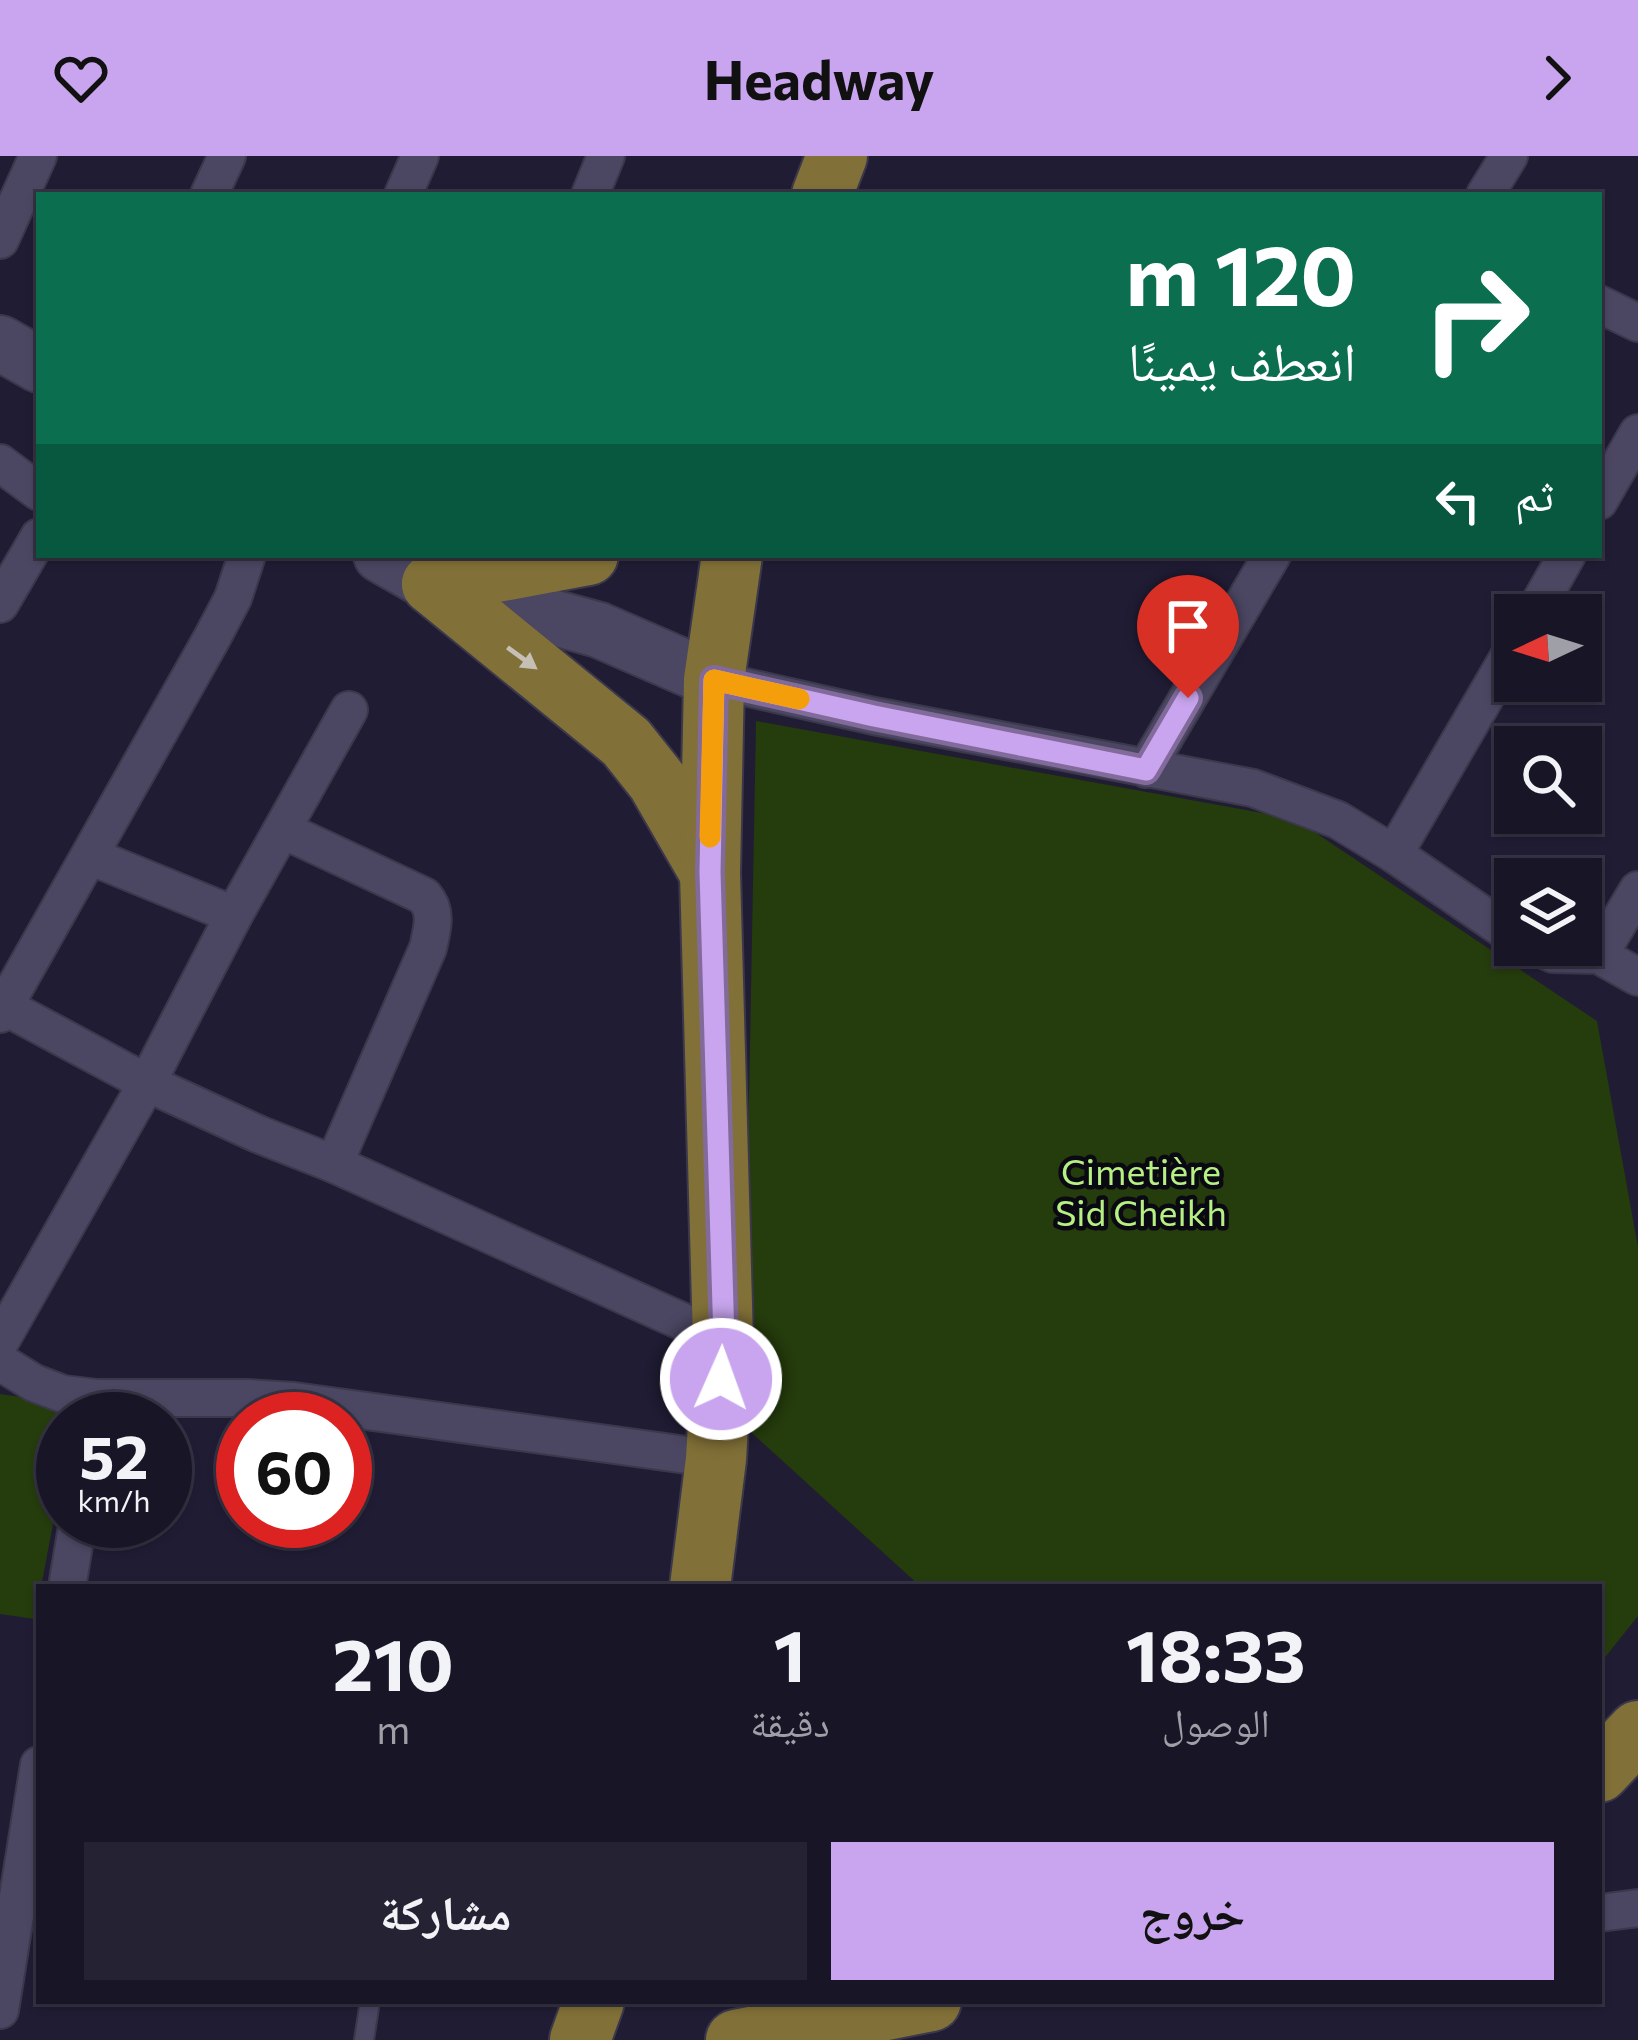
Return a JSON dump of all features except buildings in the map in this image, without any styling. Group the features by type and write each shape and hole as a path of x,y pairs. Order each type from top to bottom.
{"main road":[{"path":"823,192 837,156"},
{"path":"0,344 36,362"},
{"path":"419,565 537,558"},
{"path":"700,1584 724,1340 710,872 714,680 732,558"},
{"path":"419,565 599,630 714,680"},
{"path":"419,565 626,742 657,781 710,872"},
{"path":"1602,1769 1638,1731"},
{"path":"580,2040 593,2004"},
{"path":"736,2040 802,2022 912,2017"}],"street":[{"path":"0,240 38,156"},
{"path":"210,192 227,156"},
{"path":"404,192 420,156"},
{"path":"591,192 605,156"},
{"path":"1487,192 1509,156"},
{"path":"1602,305 1638,322"},
{"path":"1602,496 1638,434"},
{"path":"0,464 36,490"},
{"path":"0,604 36,542"},
{"path":"246,558 225,614 2,1008 147,1083 724,1340"},
{"path":"1146,770 1270,558"},
{"path":"1545,594 1566,558"},
{"path":"714,680 874,716 1253,788 1338,820 1494,923"},
{"path":"1394,854 1494,682"},
{"path":"0,1342 349,710"},
{"path":"283,830 424,896 434,921 428,948 334,1164"},
{"path":"90,856 234,915"},
{"path":"1602,950 1638,890"},
{"path":"1602,957 1638,977"},
{"path":"0,1362 58,1392"},
{"path":"192,1402 294,1401 716,1459"},
{"path":"68,1584 74,1548"},
{"path":"0,2010 36,1785"},
{"path":"1602,1913 1638,1908"}],"lane":[{"path":"364,2040 370,2004"}],"green space":[{"name":"Cimetière Sid Cheikh","path":"756,721 1295,819 1494,952 1494,966 1515,966 1597,1021 1638,1247 1638,1616 1602,1661 1602,1584 918,1584 743,1425"},
{"path":"0,1394 36,1399 36,1548 48,1548 42,1584 36,1584 35,1619 0,1614"}],"slow traffic":[{"path":"710,837 714,680 799,699"}],"route":[{"path":"721,1379 724,1340 710,872 714,680 1146,770 1188,698"}]}
